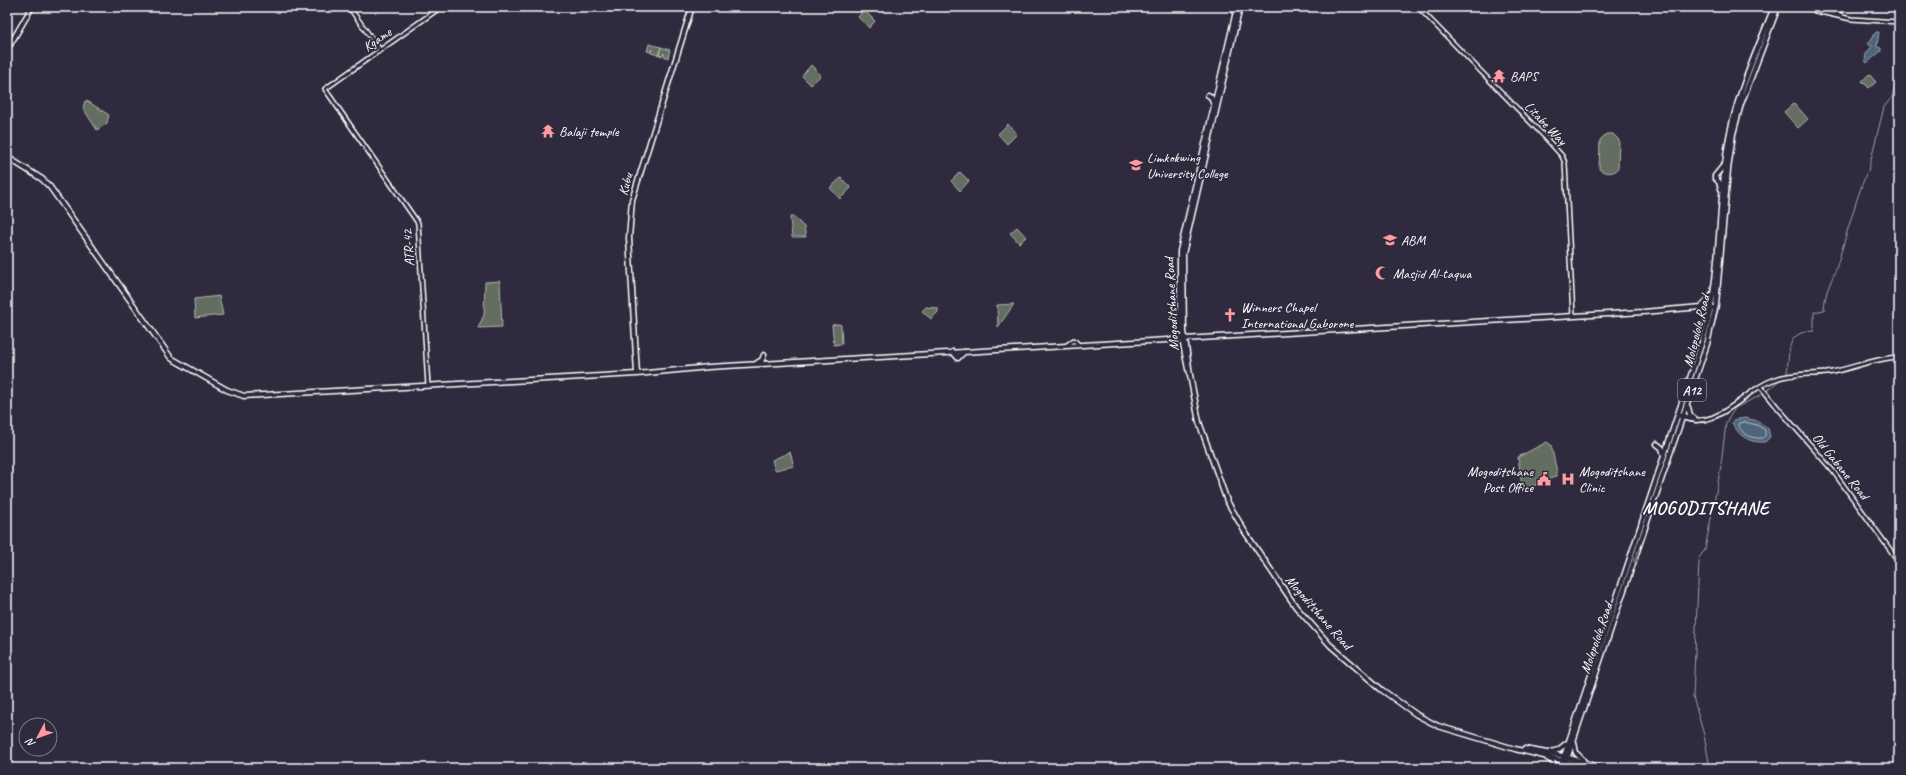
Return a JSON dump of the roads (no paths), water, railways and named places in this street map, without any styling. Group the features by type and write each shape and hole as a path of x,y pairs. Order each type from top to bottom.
{"main road":[{"path":"7,50 32,7"},
{"name":"Kubu","path":"637,374 629,238 631,205 692,7"},
{"name":"Mogoditshane Road","path":"1237,7 1180,251 1182,330 1184,347 1197,409 1221,486 1232,510 1285,592 1317,631 1357,670 1382,690 1422,718 1438,726 1509,747 1565,758 1586,765"},
{"name":"Mogoditshane Road","path":"1182,330 1183,252 1240,7"},
{"name":"Molepolole Road","path":"1560,768 1574,740 1648,519 1681,415 1695,358 1713,309 1713,293 1722,191 1730,132 1737,103 1774,7"},
{"name":"Molepolole Road","path":"1564,768 1568,741 1640,527 1664,458 1681,415 1688,404 1707,344 1713,309 1733,134 1741,104 1778,7"},
{"path":"1213,106 1211,98 1208,95 1213,94 1217,90"},
{"path":"8,160 23,167 42,179 50,187 166,352 178,363 205,378 238,395 249,396 644,374 754,364 964,351 1701,308 1713,309"},
{"path":"1722,191 1719,182 1715,177 1725,163"},
{"path":"1701,308 1713,293"},
{"path":"1701,308 1706,315 1708,322"},
{"path":"1173,339 1178,336 1182,330 1190,338"},
{"path":"1173,339 1184,347 1190,338"},
{"path":"754,364 761,361 764,356 769,363"},
{"path":"637,367 640,373 644,374"},
{"path":"1688,404 1689,414 1697,420"},
{"path":"1657,444 1662,448 1664,458"},
{"path":"1644,502 1650,498"},
{"path":"1640,527 1646,519 1648,519"},
{"path":"1622,596 1629,590"},
{"path":"1581,719 1587,714"},
{"path":"1574,740 1577,755 1586,765 1592,768"},
{"path":"1544,754 1558,750 1568,741"},
{"path":"1544,754 1552,761 1556,768"},
{"path":"1571,768 1586,765 1602,768"}],"street":[{"path":"349,7 380,50"},
{"name":"Kgame","path":"325,89 441,7"},
{"name":"Litabe Way","path":"1418,7 1531,122 1564,159 1573,316"},
{"path":"1820,12 1822,7 1854,19"},
{"path":"1813,8 1816,12 1854,19 1899,22"},
{"name":"ATR-42","path":"325,89 418,223 428,386"},
{"path":"1681,415 1697,420 1712,418 1777,378 1830,372 1885,358 1899,357"},
{"name":"Old Gabane Road","path":"1761,387 1833,471 1899,562"}],"water":[{"path":"1876,32 1879,32 1877,47 1881,48 1881,51 1867,63 1865,61 1866,54 1872,46 1868,44"},
{"path":"1745,418 1758,421 1768,428 1770,437 1765,442 1759,442 1750,440 1738,432 1732,423 1733,420"}],"waterway":[{"path":"1868,171 1884,107 1892,97 1899,69"},
{"path":"1787,373 1791,344 1798,335 1805,332 1814,331 1814,312 1824,310 1827,293 1866,174"},
{"path":"1769,389 1781,379"},
{"path":"1721,464 1726,423 1735,408 1763,394"},
{"path":"1699,558 1705,549 1721,466"},
{"path":"1699,561 1693,697 1704,735 1710,768"}],"place":[{"name":"BAPS","path":"1499,76"},
{"name":"Balaji temple","path":"548,131"},
{"name":"Limkokwing University College","path":"1136,165"},
{"name":"ABM","path":"1390,240"},
{"name":"Masjid Al-taqwa","path":"1382,273"},
{"name":"Winners Chapel International Gaborone","path":"1230,315"},
{"name":"Mogoditshane Post Office","path":"1544,479"},
{"name":"Mogoditshane Clinic","path":"1568,479"}],"district":[{"name":"MOGODITSHANE","path":"1706,508"}]}
